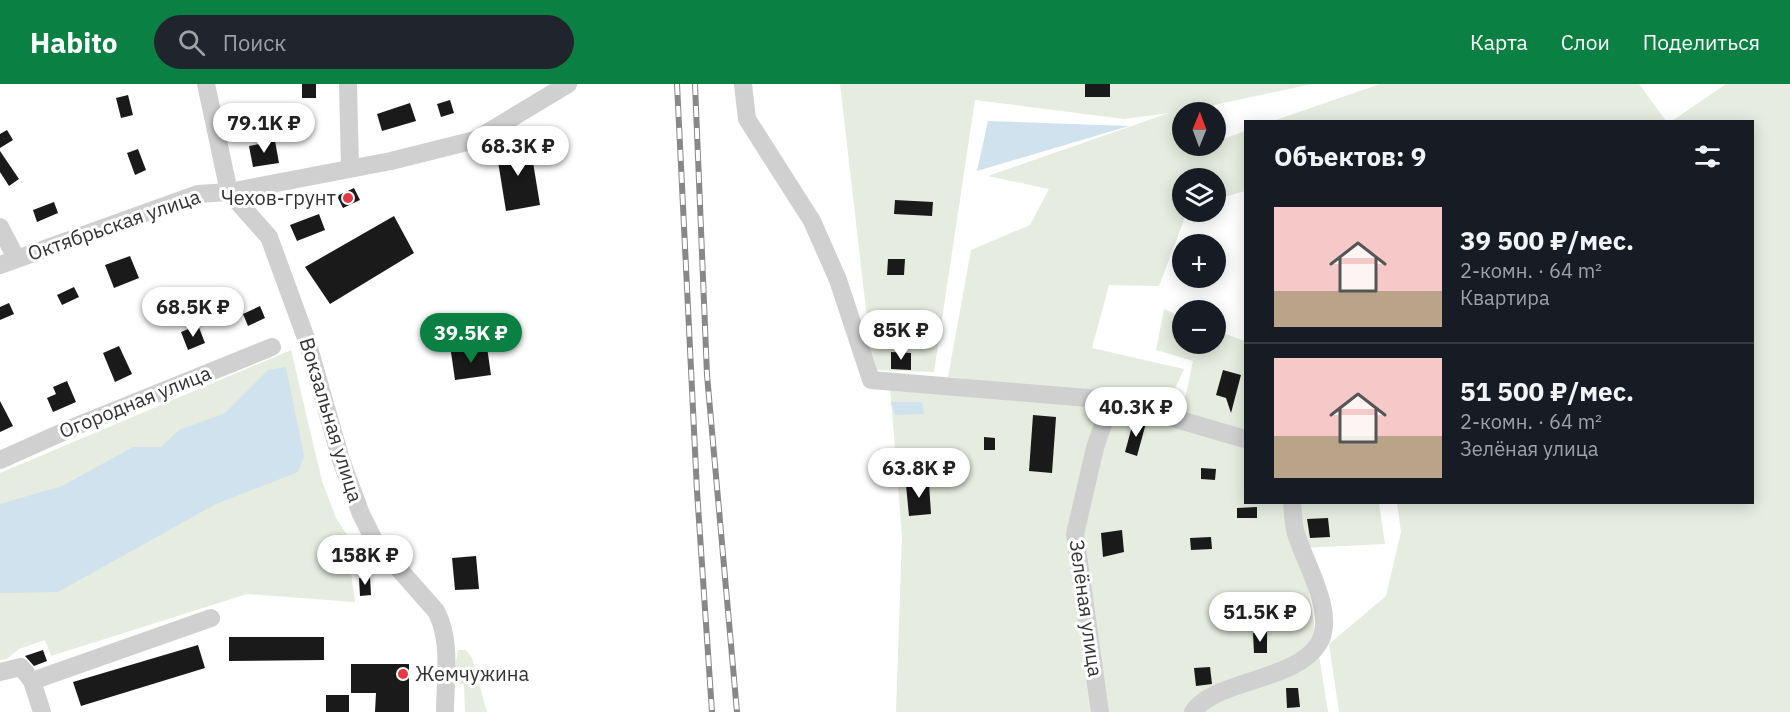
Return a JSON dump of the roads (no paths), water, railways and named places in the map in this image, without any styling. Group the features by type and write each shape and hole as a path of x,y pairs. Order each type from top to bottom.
{"street":[{"path":"206,84 229,192"},
{"path":"348,84 350,167"},
{"name":"Октябрьская улица","path":"8,262 198,194 229,192 350,167 391,161 475,140 568,84"},
{"path":"743,84 747,119 812,221 838,280 871,380 1112,400 1244,439"},
{"name":"Вокзальная улица","path":"229,192 269,237 307,341 341,460 361,514 375,542 436,611 442,624 446,651 445,712"},
{"path":"0,227 8,262"},
{"name":"Огородная улица","path":"0,460 74,426 272,347"},
{"name":"Зелёная улица","path":"1100,712 1074,534 1095,448 1112,400"},
{"path":"1190,712 1202,701 1262,679 1302,659 1319,644 1324,629 1325,613 1294,529 1292,504"},
{"path":"32,681 211,618"},
{"path":"0,672 21,667 32,681 42,712"}],"water":[{"path":"988,121 1129,126 977,171"},
{"path":"286,367 304,456 298,472 216,504 58,592 0,593 0,504 62,486 133,447 161,447 179,430 225,413 268,370"},
{"path":"891,402 922,402 924,414 895,415"}],"railway":[{"path":"677,84 697,491 712,712"},
{"path":"695,84 707,375 737,712"}],"place":[{"name":"Чехов-грунт","path":"348,198"},
{"name":"Жемчужина","path":"403,674"}]}
